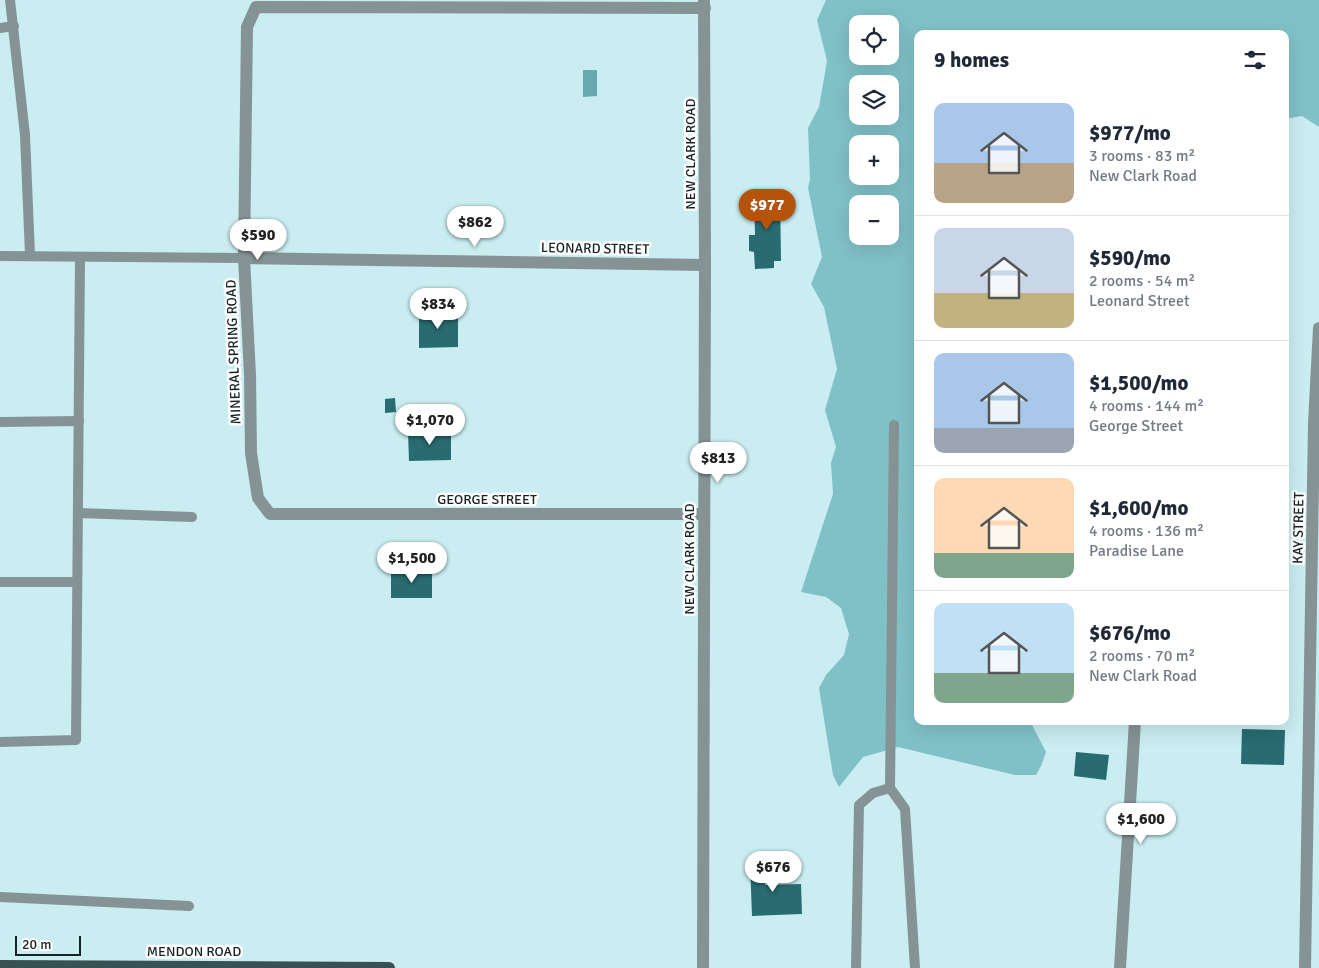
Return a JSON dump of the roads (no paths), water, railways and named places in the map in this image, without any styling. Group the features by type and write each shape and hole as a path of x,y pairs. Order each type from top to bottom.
{"main road":[{"name":"MENDON ROAD","path":"0,966 389,968"}],"street":[{"name":"MINERAL SPRING ROAD","path":"270,514 258,498 251,453 250,375 244,258 247,27 256,7 704,4"},
{"name":"NEW CLARK ROAD","path":"703,968 706,265 704,4"},
{"name":"LEONARD STREET","path":"244,258 706,265"},
{"name":"KAY STREET","path":"1305,968 1315,639 1314,423 1319,328"},
{"name":"GEORGE STREET","path":"270,514 704,514"},
{"path":"1120,968 1135,725"}],"lane":[{"path":"10,0 25,135 30,255"},
{"path":"0,28 14,26"},
{"path":"0,256 244,258"},
{"path":"0,742 76,740 80,257"},
{"path":"0,422 79,421"},
{"path":"894,425 890,788 905,809 915,968"},
{"path":"78,513 192,517"},
{"path":"0,582 77,582"},
{"path":"856,968 859,805 873,793 890,788"},
{"path":"0,897 189,906"}]}
